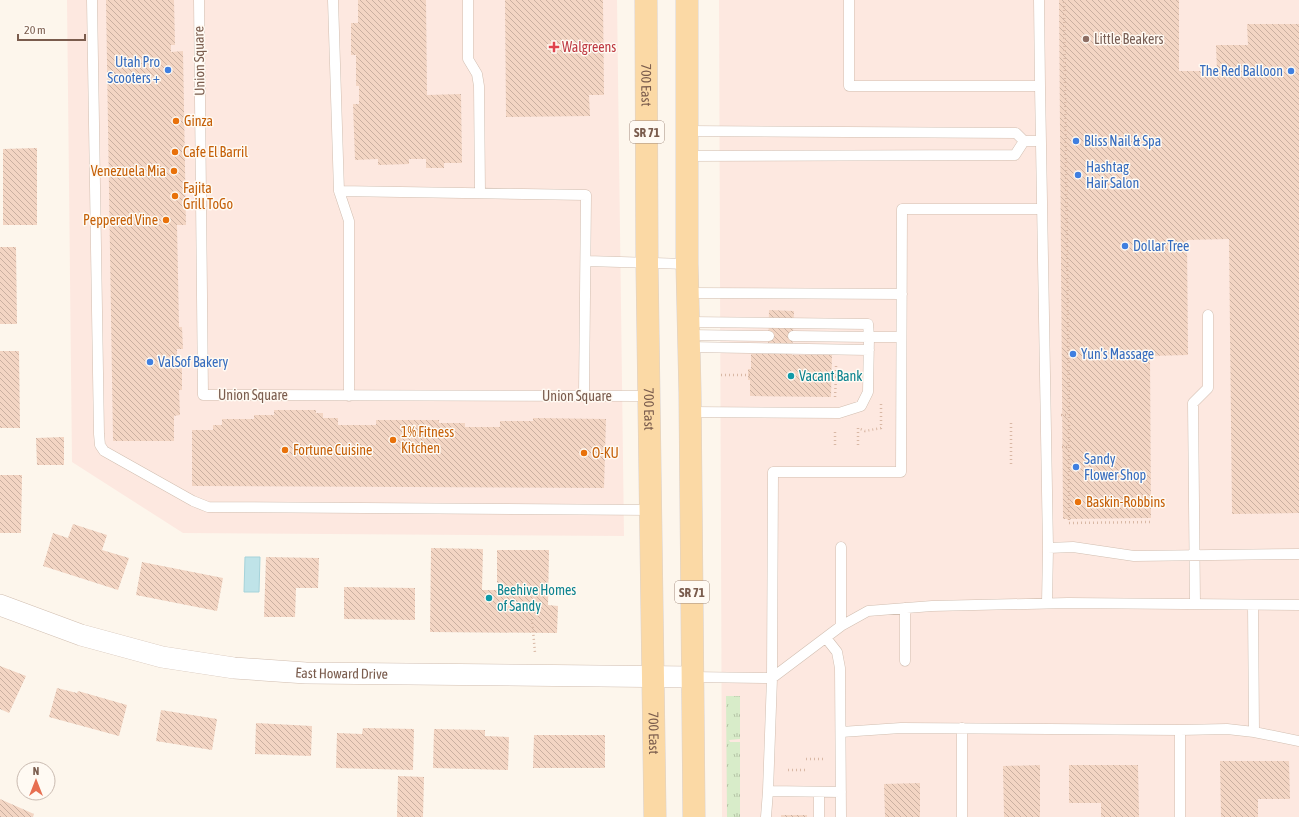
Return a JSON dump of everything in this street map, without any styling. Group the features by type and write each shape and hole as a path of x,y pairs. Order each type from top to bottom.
{"main road":[{"name":"700 East","path":"646,0 655,817"},
{"name":"SR 71","path":"687,0 687,264 694,817"}],"street":[{"name":"East Howard Drive","path":"0,605 96,639 162,657 234,668 306,673 571,670 692,678"}],"lane":[{"path":"92,0 99,434 100,445 104,452 193,501 208,507 652,510"},
{"name":"Union Square","path":"199,0 203,395 650,396"},
{"path":"334,0 339,191 349,221 349,396"},
{"path":"468,0 468,59 477,74 479,86 480,193"},
{"path":"849,0 849,86 1040,86"},
{"path":"1039,0 1040,141 1048,548 1047,603"},
{"path":"687,131 1016,133 1024,141 1040,141"},
{"path":"687,156 1015,155 1024,141"},
{"path":"339,191 586,194 587,261 584,396"},
{"path":"767,813 772,678 773,472 901,472 902,209 1042,209"},
{"path":"587,261 687,264"},
{"path":"688,293 902,294"},
{"path":"1195,604 1193,403 1208,388 1208,315"},
{"path":"689,334 868,324 869,337 868,392 861,406 839,413 690,412"},
{"path":"689,334 769,336"},
{"path":"689,334 869,350"},
{"path":"793,336 901,337"},
{"path":"841,547 841,626"},
{"path":"1048,548 1073,547 1134,556 1299,554"},
{"path":"692,678 772,678 841,626 868,611 904,608 1047,603 1299,605"},
{"path":"1253,605 1254,732"},
{"path":"904,608 904,661"},
{"path":"826,638 837,652 840,668 841,817"},
{"path":"841,732 901,728 1227,729 1254,732 1299,741"},
{"path":"962,728 962,817"},
{"path":"1180,730 1180,817"},
{"path":"768,791 841,792"},
{"path":"819,792 819,817"}],"path":[{"path":"1064,0 1069,523 1152,522"},
{"path":"720,375 750,375"},
{"path":"831,376 858,376"},
{"path":"835,398 836,377"},
{"path":"1058,414 1069,414"},
{"path":"1011,423 1011,464"},
{"path":"835,426 835,445"},
{"path":"858,428 858,446"},
{"path":"1059,447 1069,447"},
{"path":"532,618 535,654"},
{"path":"806,759 827,759"},
{"path":"788,770 806,770"}],"shaded area":[{"path":"67,0 617,0 624,536 183,533 72,462"},
{"path":"719,0 1299,0 1299,817 722,817"}],"green space":[{"path":"726,696 740,696 740,739 729,740 730,742 740,742 740,817 727,817"}],"water":[{"path":"245,557 260,557 259,592 244,592"}],"building":[{"path":"106,0 174,0 175,45 171,45 171,52 183,51 186,225 177,225 179,327 182,327 183,349 177,349 177,368 182,368 182,390 179,390 180,415 174,416 174,441 113,441"},
{"path":"358,0 426,0 427,95 461,94 462,163 444,163 444,168 426,168 426,159 409,159 409,164 378,165 378,159 355,160 353,104 359,104 359,86 356,86 356,55 351,55 351,23 358,23"},
{"name":"Walgreens","path":"505,0 603,0 604,95 589,95 590,116 506,117"},
{"path":"1059,0 1179,0 1179,71 1217,71 1216,45 1248,45 1247,24 1299,24 1299,513 1232,514 1229,239 1187,240 1188,355 1150,356 1151,518 1063,519"},
{"path":"37,148 37,225 3,225 3,149"},
{"path":"0,247 16,247 17,324 0,324"},
{"name":"Vacant Bank","path":"769,310 794,311 792,355 832,355 831,397 750,396 748,369 751,369 751,354 768,354"},
{"path":"0,351 19,351 20,428 0,428"},
{"path":"274,410 316,410 316,413 323,413 323,418 338,418 338,425 376,425 376,420 439,420 439,423 465,423 465,427 500,427 500,421 533,421 533,418 606,419 604,488 192,486 192,430 213,430 213,425 222,425 222,419 254,419 254,415 274,415"},
{"path":"64,437 64,465 37,465 36,438"},
{"path":"0,475 22,475 21,533 0,533"},
{"path":"73,524 107,535 102,550 129,558 118,590 43,566 53,533 68,538"},
{"name":"Beehive Homes of Sandy","path":"431,548 483,549 482,590 497,590 497,550 549,550 548,605 558,606 557,633 430,632"},
{"path":"266,557 319,558 318,588 296,588 295,617 264,617"},
{"path":"142,562 223,578 217,611 136,595"},
{"path":"344,587 415,588 415,620 344,619"},
{"path":"0,666 26,676 9,713 0,709"},
{"path":"57,688 77,693 78,691 127,705 119,736 49,717"},
{"path":"161,710 217,719 212,750 156,741"},
{"path":"256,723 312,726 311,756 255,754"},
{"path":"363,728 414,729 413,770 336,768 337,733 362,734"},
{"path":"434,729 485,730 485,736 509,737 508,770 433,768"},
{"path":"534,735 605,735 605,768 533,768"},
{"path":"1220,761 1289,761 1290,799 1258,799 1258,817 1221,817"},
{"path":"1040,765 1040,817 1004,817 1003,766"},
{"path":"1069,765 1138,765 1139,817 1101,817 1101,803 1069,803"},
{"path":"398,776 424,777 423,817 397,817"},
{"path":"920,783 920,817 885,817 884,784"},
{"path":"0,799 34,814 33,817 0,817"},
{"path":"781,815 807,815 807,817 781,817"}],"place":[{"name":"Little Beakers","path":"1086,39"},
{"name":"Walgreens","path":"554,47"},
{"name":"Utah Pro Scooters +","path":"168,70"},
{"name":"The Red Balloon","path":"1291,71"},
{"name":"Ginza","path":"176,121"},
{"name":"Bliss Nail & Spa","path":"1076,141"},
{"name":"Cafe El Barril","path":"175,152"},
{"name":"Venezuela Mia","path":"174,171"},
{"name":"Hashtag Hair Salon","path":"1078,175"},
{"name":"Fajita Grill ToGo","path":"175,196"},
{"name":"Peppered Vine","path":"166,220"},
{"name":"Dollar Tree","path":"1125,246"},
{"name":"Yun's Massage","path":"1073,354"},
{"name":"ValSof Bakery","path":"150,362"},
{"name":"Vacant Bank","path":"791,376"},
{"name":"1% Fitness Kitchen","path":"393,440"},
{"name":"Fortune Cuisine","path":"285,450"},
{"name":"O-KU","path":"584,453"},
{"name":"Sandy Flower Shop","path":"1076,467"},
{"name":"Baskin-Robbins","path":"1078,502"},
{"name":"Beehive Homes of Sandy","path":"489,598"}]}
